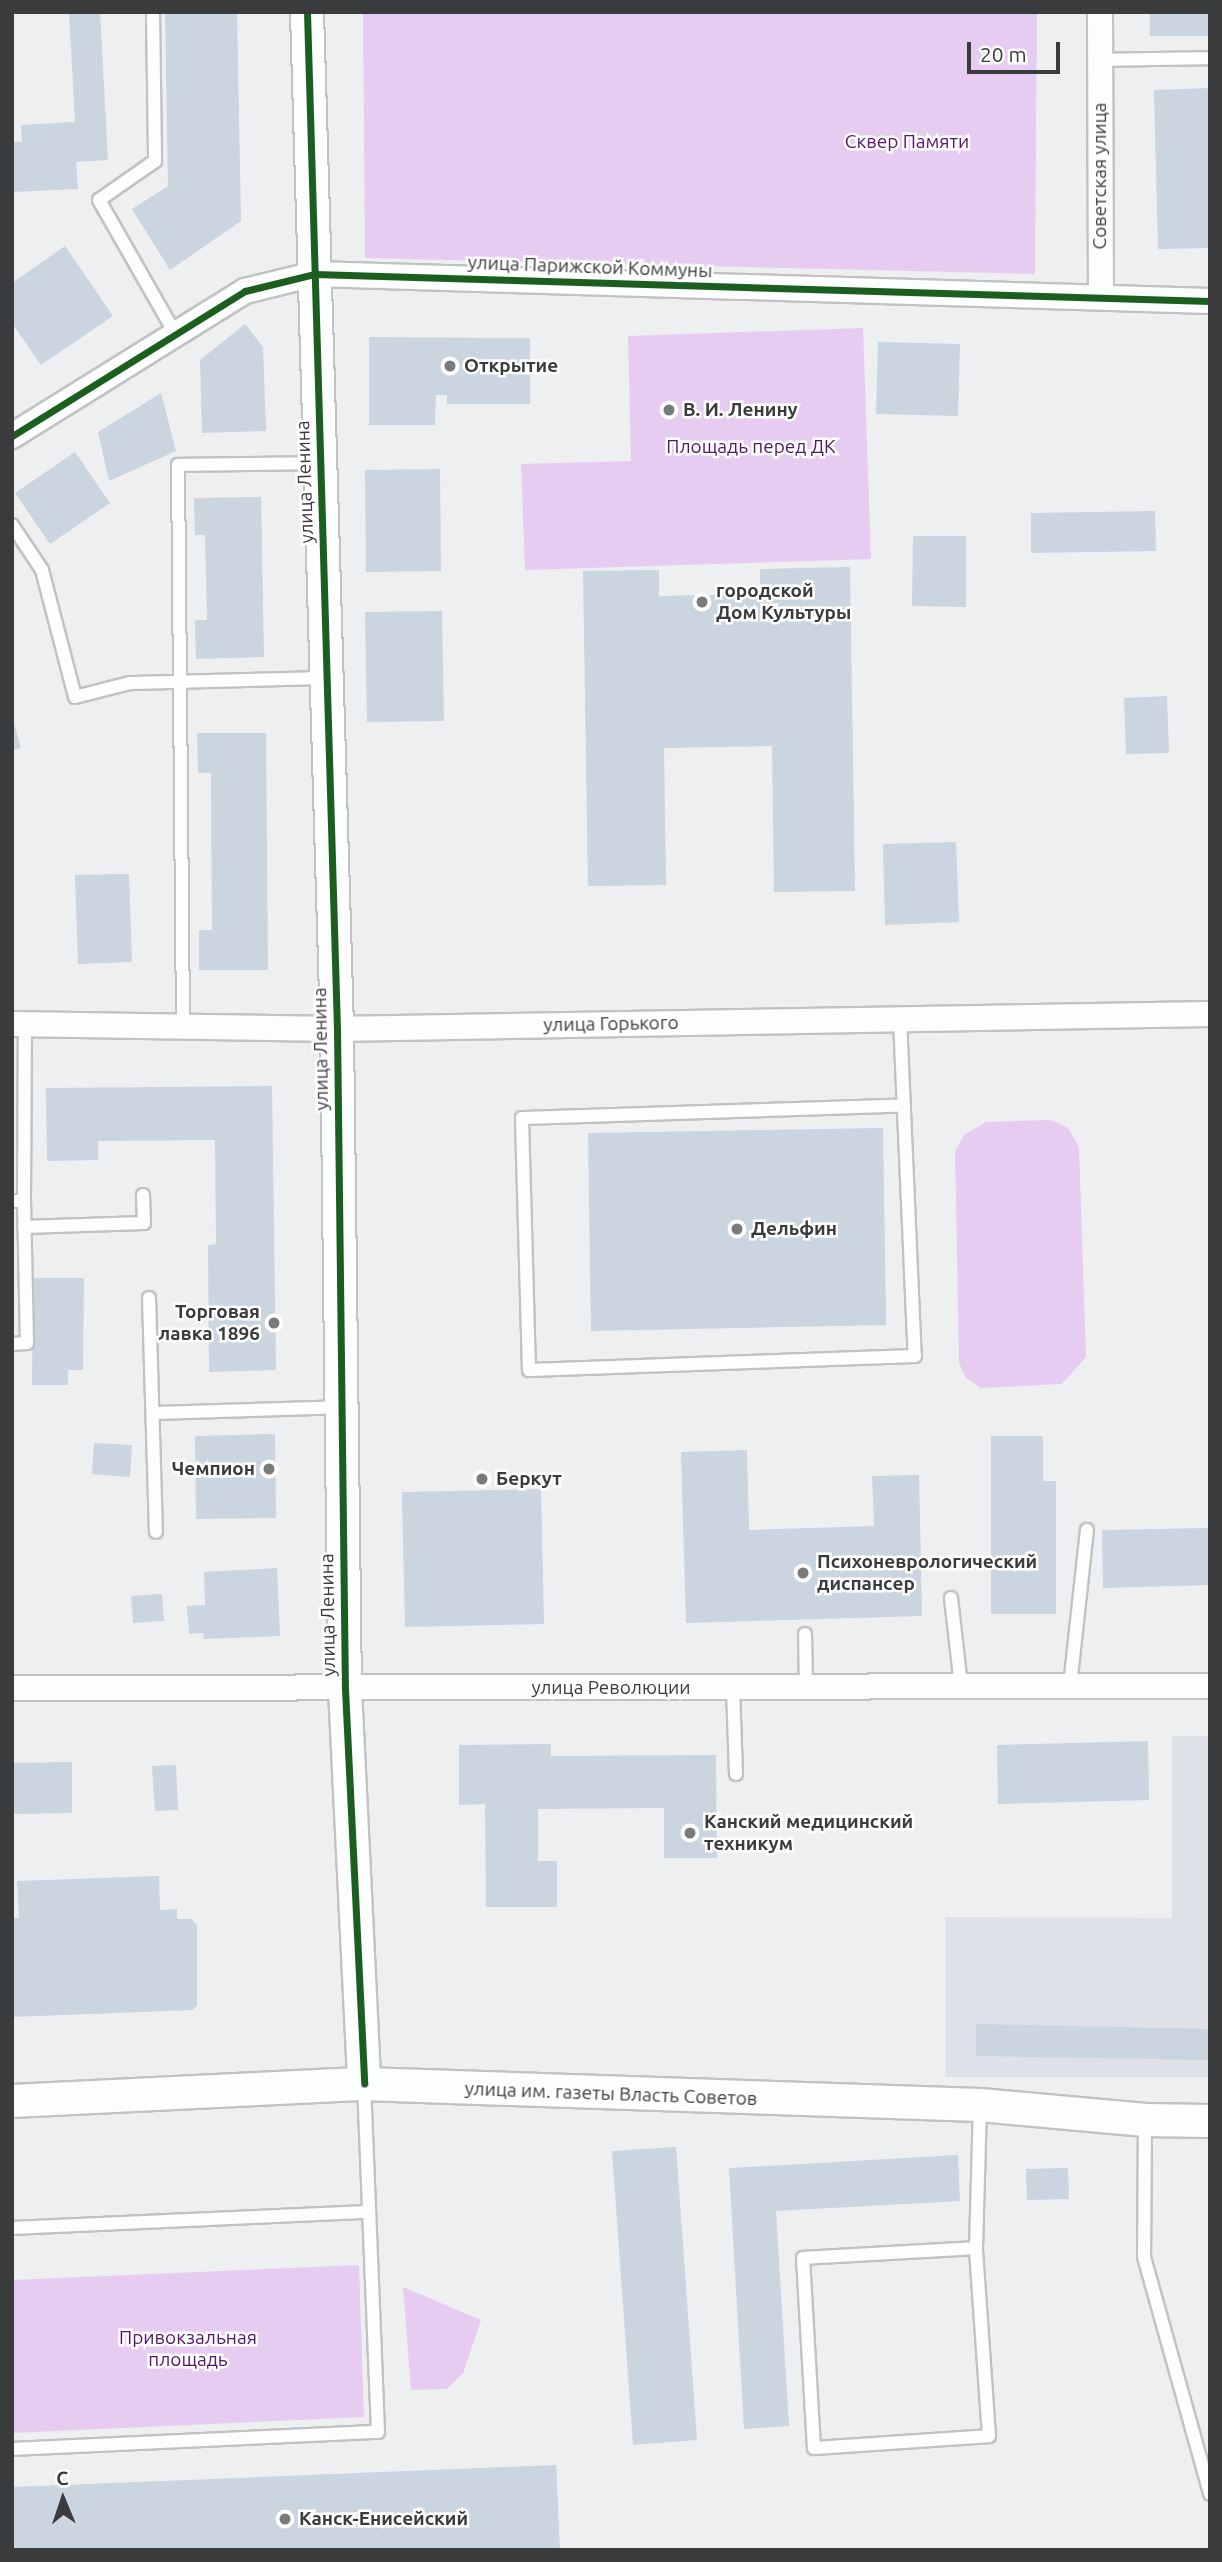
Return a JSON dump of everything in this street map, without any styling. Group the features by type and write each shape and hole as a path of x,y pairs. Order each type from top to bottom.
{"street":[{"name":"улица Ленина","path":"307,12 337,1029 345,1689 364,2084"},
{"name":"Советская улица","path":"1100,12 1101,297"},
{"name":"улица Парижской Коммуны","path":"12,436 245,291 315,274 1210,301"},
{"name":"улица Горького","path":"19,1024 337,1029 1210,1014"},
{"name":"улица Революции","path":"12,1688 1210,1686"},
{"name":"улица им. газеты Власть Советов","path":"12,2101 364,2084 980,2105 1145,2120 1210,2121"}],"lane":[{"path":"153,12 155,161 99,200 175,333"},
{"path":"1100,60 1210,58"},
{"path":"183,1026 178,465 320,463"},
{"path":"12,525 42,570 75,697 130,683 327,678"},
{"path":"900,1019 904,1105 915,1356 528,1370 522,1118 904,1105"},
{"path":"12,1344 27,1343 24,1227 18,1201 19,1024"},
{"path":"24,1227 144,1223 144,1195"},
{"path":"149,1298 156,1532"},
{"path":"152,1413 341,1407"},
{"path":"1070,1686 1087,1530"},
{"path":"951,1598 961,1686"},
{"path":"805,1634 806,1687"},
{"path":"733,1688 736,1774"},
{"path":"12,2449 378,2432 367,2213 364,2084"},
{"path":"976,2249 803,2258 814,2448 989,2436 976,2249 980,2105"},
{"path":"1145,2120 1144,2257 1210,2494"},
{"path":"12,2228 367,2213"}],"shaded area":[{"path":"1172,1736 1210,1736 1210,2077 945,2077 945,1917 1172,1918"}],"green space":[{"name":"Сквер Памяти","path":"363,12 1037,12 1035,274 365,258"},
{"name":"Площадь перед ДК","path":"863,328 871,559 525,570 521,464 631,461 628,336"},
{"path":"1051,1120 1068,1128 1079,1147 1086,1357 1062,1384 981,1388 966,1378 959,1363 955,1151 964,1135 986,1122"},
{"name":"Привокзальная площадь","path":"359,2265 364,2417 12,2433 12,2280"},
{"path":"403,2287 481,2320 463,2373 447,2389 411,2390"}],"building":[{"path":"69,12 100,12 108,160 76,162 78,189 12,192 12,142 22,142 21,125 75,122"},
{"path":"165,12 237,12 241,221 170,270 132,209 168,186"},
{"path":"1150,12 1210,12 1210,36 1150,36"},
{"path":"1210,88 1210,248 1158,249 1154,90"},
{"path":"65,246 113,316 41,365 12,323 12,283"},
{"path":"245,324 263,347 266,431 202,433 200,360"},
{"name":"Открытие","path":"369,337 530,338 530,404 447,404 447,395 436,395 435,425 369,425"},
{"path":"878,342 960,344 958,416 876,414"},
{"path":"161,393 176,451 109,481 98,432"},
{"path":"75,452 110,503 50,544 15,493"},
{"path":"440,469 441,571 366,572 365,470"},
{"path":"261,497 264,657 196,659 195,620 207,620 205,535 195,535 194,498"},
{"path":"1155,511 1156,551 1031,553 1031,513"},
{"path":"913,536 966,536 966,607 912,606"},
{"name":"городской Дом Культуры","path":"850,567 855,891 774,892 772,746 664,748 666,885 588,886 583,571 659,570 659,596 760,594 760,569"},
{"path":"442,611 444,721 367,722 365,612"},
{"path":"1167,696 1169,753 1126,754 1124,698"},
{"path":"12,716 21,748 12,751"},
{"path":"197,733 266,733 268,970 199,970 199,930 212,930 211,773 198,773"},
{"path":"956,842 959,922 885,925 883,844"},
{"path":"129,874 132,962 78,964 75,875"},
{"path":"272,1086 276,1370 209,1372 208,1245 216,1244 215,1140 98,1141 98,1160 47,1161 46,1088"},
{"name":"Дельфин","path":"883,1128 886,1325 591,1331 588,1133"},
{"path":"33,1278 84,1278 83,1370 68,1370 68,1385 32,1385"},
{"path":"275,1434 276,1518 196,1519 195,1436"},
{"path":"991,1436 1043,1436 1043,1481 1056,1481 1056,1614 991,1614"},
{"path":"94,1443 132,1445 130,1477 92,1474"},
{"name":"Психоневрологический диспансер","path":"747,1450 749,1530 874,1526 872,1476 919,1475 922,1616 686,1623 681,1452"},
{"path":"541,1489 544,1624 405,1627 402,1492"},
{"path":"1210,1528 1210,1585 1103,1588 1102,1530"},
{"path":"277,1568 280,1636 204,1639 203,1633 189,1634 187,1606 205,1605 204,1572"},
{"path":"162,1594 164,1621 133,1623 131,1596"},
{"path":"1148,1741 1149,1800 998,1804 997,1745"},
{"name":"Канский медицинский техникум","path":"551,1744 551,1756 716,1755 717,1858 664,1858 664,1808 538,1809 538,1861 557,1861 557,1907 486,1907 485,1804 459,1805 459,1745"},
{"path":"72,1762 72,1813 12,1814 12,1763"},
{"path":"176,1765 178,1810 155,1811 152,1766"},
{"path":"159,1876 160,1910 177,1909 177,1919 191,1919 197,1925 197,2005 193,2010 12,2017 12,1918 19,1918 17,1881"},
{"path":"976,2024 1210,2029 1210,2060 976,2056"},
{"path":"676,2147 697,2440 633,2445 612,2151"},
{"path":"958,2155 960,2201 776,2211 789,2426 744,2429 729,2168"},
{"path":"1068,2168 1069,2199 1027,2200 1026,2169"},
{"name":"Канск-Енисейский","path":"556,2465 560,2550 12,2550 12,2487"}],"cycle path":[{"path":"307,12 337,1029 345,1689 364,2084"},
{"path":"12,436 245,291 315,274 1210,301"}],"place":[{"name":"Открытие","path":"450,366"},
{"name":"В. И. Ленину","path":"669,410"},
{"name":"городской Дом Культуры","path":"702,602"},
{"name":"Дельфин","path":"737,1229"},
{"name":"Торговая лавка 1896","path":"274,1323"},
{"name":"Чемпион","path":"269,1469"},
{"name":"Беркут","path":"482,1479"},
{"name":"Психоневрологический диспансер","path":"803,1573"},
{"name":"Канский медицинский техникум","path":"690,1833"},
{"name":"Канск-Енисейский","path":"285,2519"}]}
